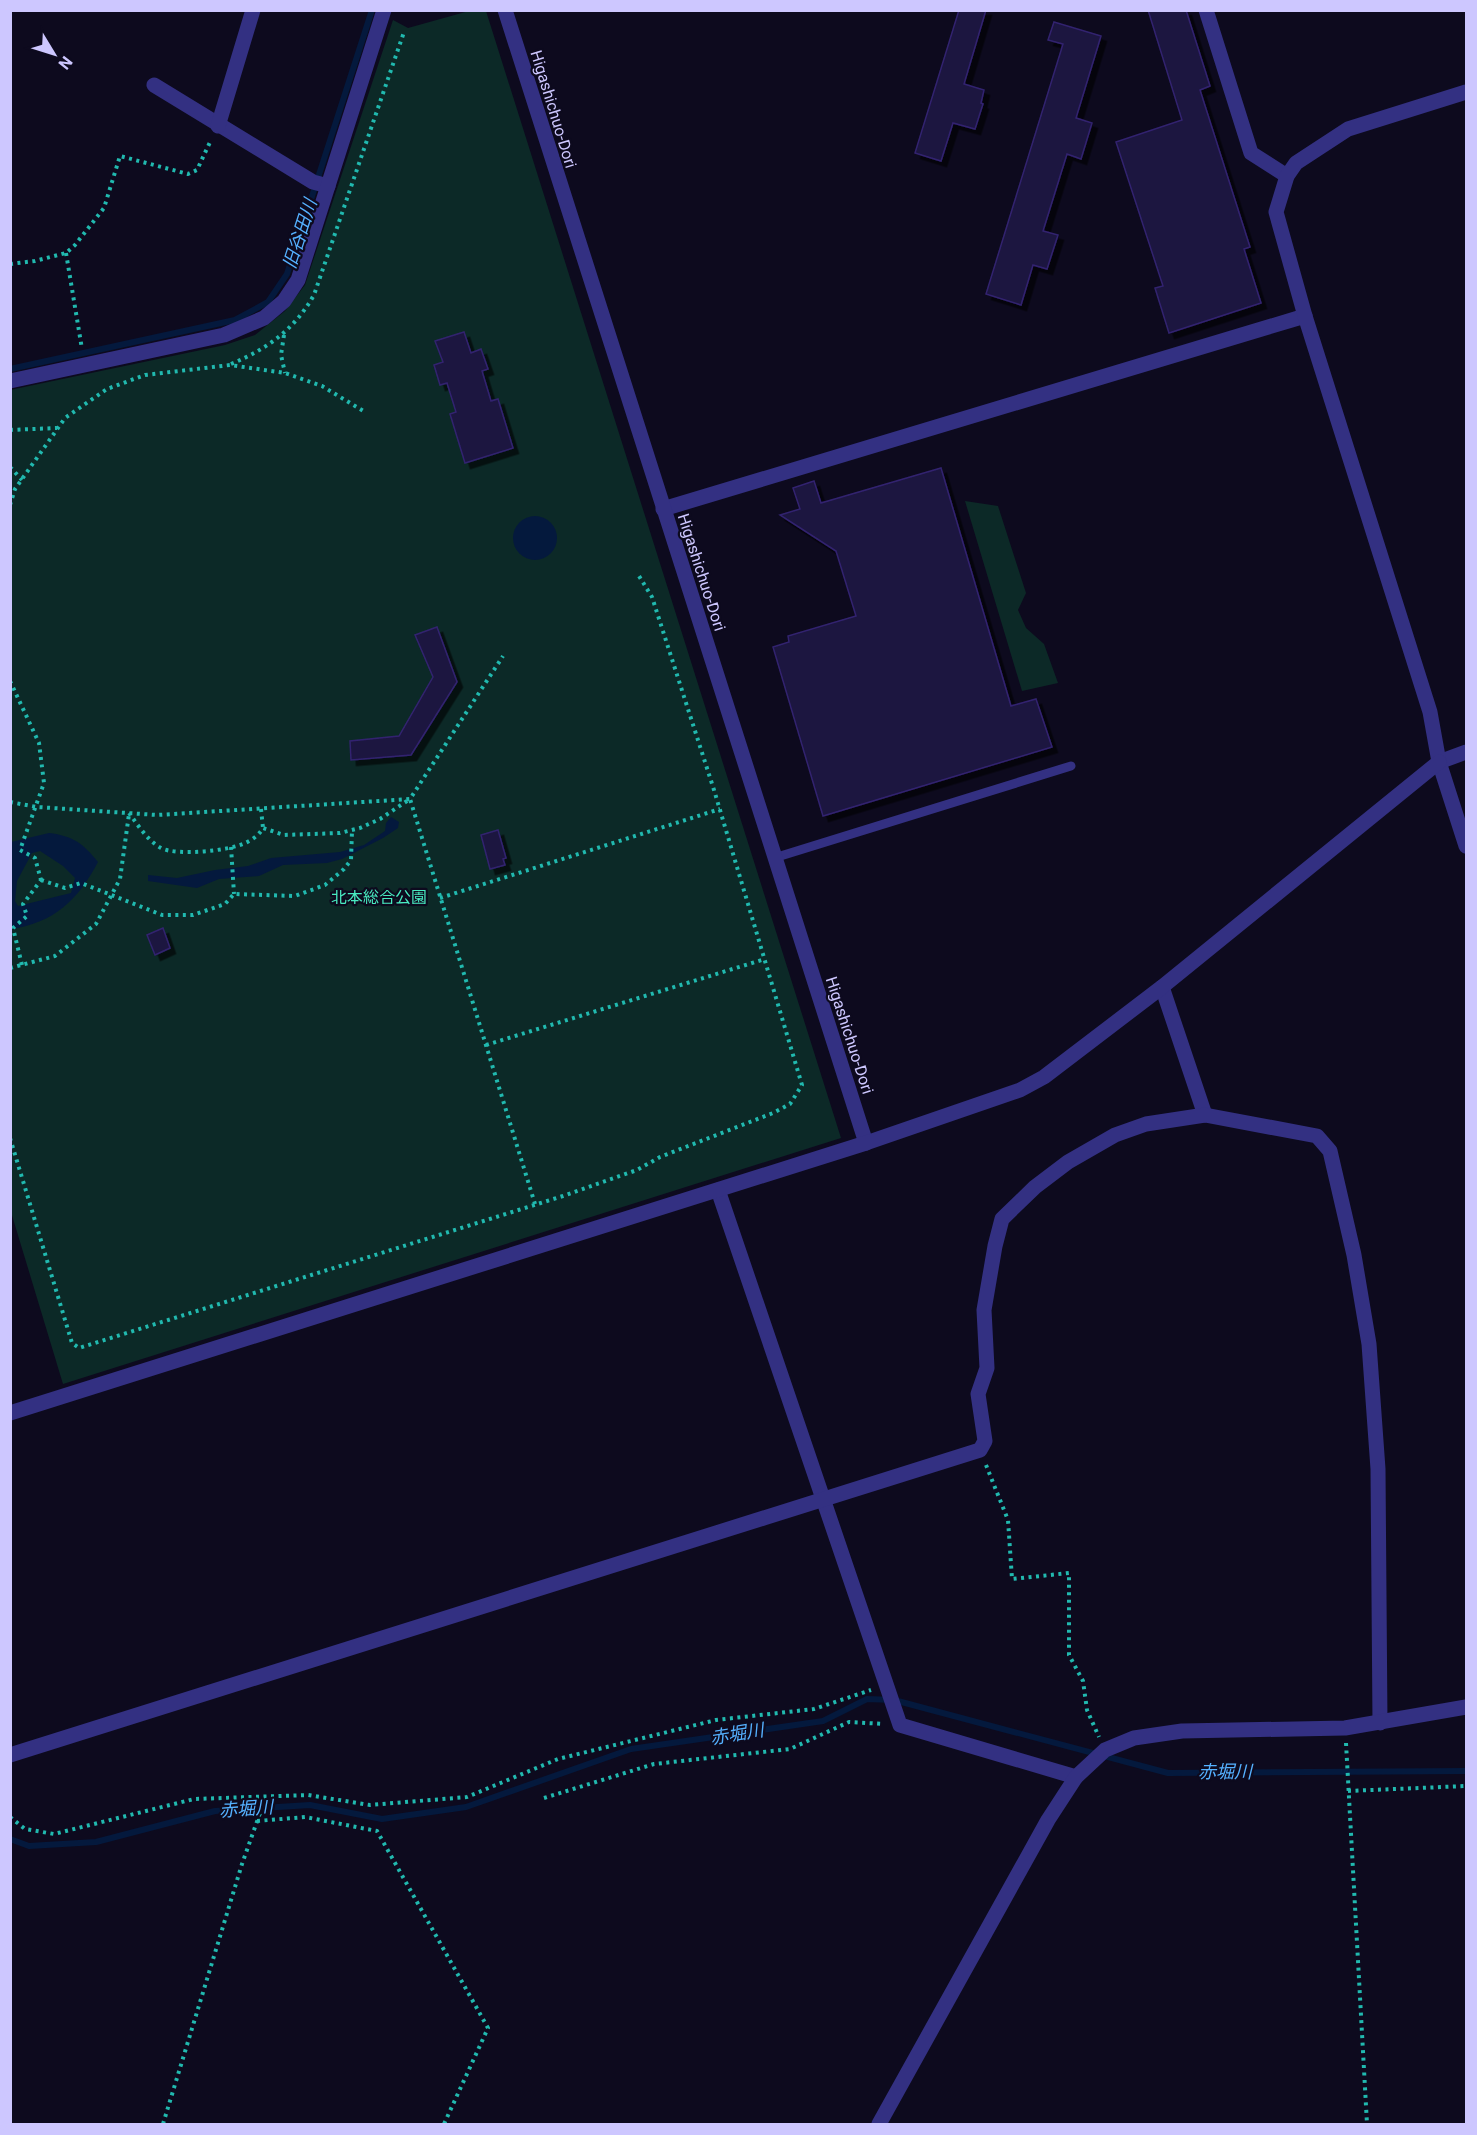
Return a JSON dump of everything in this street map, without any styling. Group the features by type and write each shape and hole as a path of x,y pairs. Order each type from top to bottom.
{"street":[{"path":"218,126 253,10"},
{"path":"10,381 224,334 264,318 284,301 298,280 384,10"},
{"name":"Higashichuo-Dori","path":"505,10 866,1143"},
{"path":"1206,10 1251,153 1287,176"},
{"path":"154,85 313,182 327,186"},
{"path":"1467,92 1348,129 1296,163 1287,176 1276,212 1305,316 1430,712 1438,762 1467,846"},
{"path":"663,509 1305,316"},
{"path":"10,1413 866,1143 1020,1090 1044,1077 1162,987 1438,762 1467,752"},
{"path":"1162,987 1205,1115"},
{"path":"10,1755 980,1450 985,1441 978,1394 987,1368 984,1310 1002,1219 1035,1187 1068,1162 1115,1135 1146,1124 1205,1115 1317,1136 1330,1151 1354,1254 1369,1344 1378,1469 1380,1723"},
{"path":"718,1190 900,1725 1076,1777"},
{"path":"879,2124 1048,1820 1076,1777 1105,1750 1134,1738 1182,1731 1345,1728 1467,1707"}],"lane":[{"path":"774,858 1071,766"}],"path":[{"path":"10,264 35,261 66,253 104,208 120,156 188,174 196,170 218,126"},
{"path":"66,253 84,365"},
{"path":"284,335 281,355 285,373"},
{"path":"10,505 15,489 65,418 107,388 145,375 230,364 285,373 322,386 365,412"},
{"path":"10,430 58,428"},
{"path":"10,467 22,480"},
{"path":"10,1138 72,1342 79,1348 637,1170 660,1157 773,1113 790,1104 802,1085 720,808 652,597 639,576"},
{"path":"263,828 284,835 352,831 380,819 410,800 503,656"},
{"path":"10,681 39,743 44,783 20,850 35,858 41,880 23,904 27,916 13,928 22,965"},
{"path":"10,802 37,807 157,815 410,800"},
{"path":"410,800 535,1204"},
{"path":"129,813 144,834 162,848 180,852 244,844 260,834 263,828 261,808"},
{"path":"440,898 720,808"},
{"path":"10,968 55,956 96,924 120,879 129,813"},
{"path":"234,894 295,896 325,885 351,860 352,831"},
{"path":"41,880 65,888 81,883 162,915 193,915 225,904 234,894 231,847"},
{"path":"486,1045 765,959"},
{"path":"980,1450 1008,1520 1012,1579 1069,1573 1068,1655 1083,1682 1087,1710 1105,1750"},
{"path":"10,1817 25,1829 54,1834 194,1799 308,1795 370,1805 467,1797 558,1759 716,1720 814,1709 886,1685"},
{"path":"544,1798 654,1764 790,1749 849,1722 900,1725"},
{"path":"1345,1728 1366,2124"},
{"path":"1348,1791 1467,1786"},
{"path":"163,2124 266,1796"},
{"path":"257,1821 305,1817 377,1831 488,2028 444,2124"}],"green space":[{"name":"北本総合公園","path":"469,11 486,11 841,1138 63,1384 11,1212 10,390 225,345 255,335 285,311 305,285 393,20 408,28"},
{"path":"965,501 998,506 1026,593 1018,610 1026,628 1044,644 1058,683 1022,691"}],"water":[{"path":"535,516 550,523 557,538 550,553 535,560 520,553 513,538 520,523"},
{"path":"391,817 399,822 398,828 342,859 327,863 283,865 259,876 219,879 197,888 148,881 148,875 177,878 248,866 271,858 340,852 364,845 385,831 386,823"},
{"path":"49,833 57,834 77,842 98,862 82,888 63,907 40,921 11,929 11,842","holes":["40,851 63,866 75,878 71,893 18,906 15,901 17,881 32,853"]}],"building":[{"path":"959,10 986,10 964,84 984,90 981,103 983,104 975,129 953,123 941,161 915,153"},
{"path":"1148,10 1186,10 1210,86 1200,90 1250,247 1244,249 1261,303 1169,333 1155,288 1163,286 1116,142 1182,120"},
{"path":"1054,22 1101,36 1076,118 1092,123 1081,159 1067,154 1043,231 1058,235 1047,269 1033,265 1021,305 986,294 1063,44 1048,40"},
{"path":"464,332 471,353 481,349 488,369 482,371 491,401 498,399 513,448 465,463 450,414 456,412 447,383 440,385 434,365 443,362 435,341"},
{"path":"941,468 1011,706 1036,699 1052,747 823,816 773,647 789,642 788,636 856,616 836,551 780,515 800,509 793,488 814,481 821,503"},
{"path":"437,627 457,682 411,755 351,760 350,741 399,736 433,677 415,635"},
{"path":"498,830 506,858 503,859 505,865 490,869 481,835"},
{"path":"163,928 170,948 155,955 147,935"}],"waterway":[{"name":"旧谷田川","path":"10,369 235,320 268,302 287,274 372,10"},
{"name":"赤堀川","path":"10,1839 29,1846 96,1842 215,1811 310,1805 382,1819 466,1807 631,1749 823,1721 867,1699 894,1700 1168,1773 1466,1771"}]}
